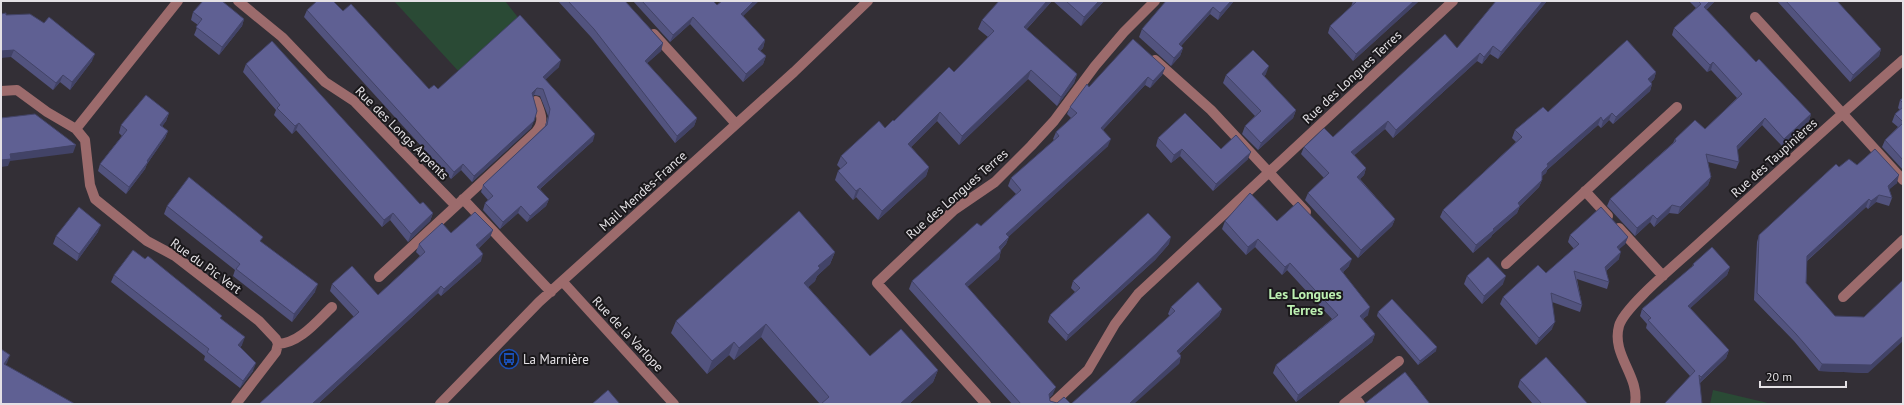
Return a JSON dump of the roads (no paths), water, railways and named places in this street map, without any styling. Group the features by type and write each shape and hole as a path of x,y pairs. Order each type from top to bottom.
{"street":[{"path":"1,91 17,90 47,112 76,128 178,1"},
{"name":"Rue des Longs Arpents","path":"238,1 282,37 325,82 354,101 456,206"},
{"name":"Mail Mendès-France","path":"440,404 551,292 736,124 868,1"},
{"name":"Rue des Longues Terres","path":"986,404 877,283 954,210 995,182 1031,146 1054,121 1095,66 1126,35 1156,1"},
{"name":"Rue des Longues Terres","path":"1052,404 1088,370 1115,324 1138,294 1453,1"},
{"path":"1755,16 1903,180"},
{"path":"650,29 736,124"},
{"path":"1147,53 1211,110 1311,217"},
{"name":"Rue des Taupinières","path":"1635,404 1633,382 1620,355 1617,343 1619,326 1622,318 1663,276 1842,113 1903,60"},
{"path":"379,277 540,127 543,122 536,101"},
{"path":"1506,264 1677,107"},
{"name":"Rue du Pic Vert","path":"76,128 85,140 90,186 95,199 147,240 175,256 259,321 271,332 278,344"},
{"path":"1585,191 1663,276"},
{"path":"463,198 551,292"},
{"path":"1843,297 1903,240"},
{"name":"Rue de la Varlope","path":"563,282 674,404"},
{"path":"236,404 270,362 276,352 278,344 286,344 296,339 332,307"},
{"path":"1344,404 1357,400 1398,361"}],"place":[{"name":"La Marnière","path":"509,359"}],"district":[{"name":"Les Longues Terres","path":"1305,302"}]}
